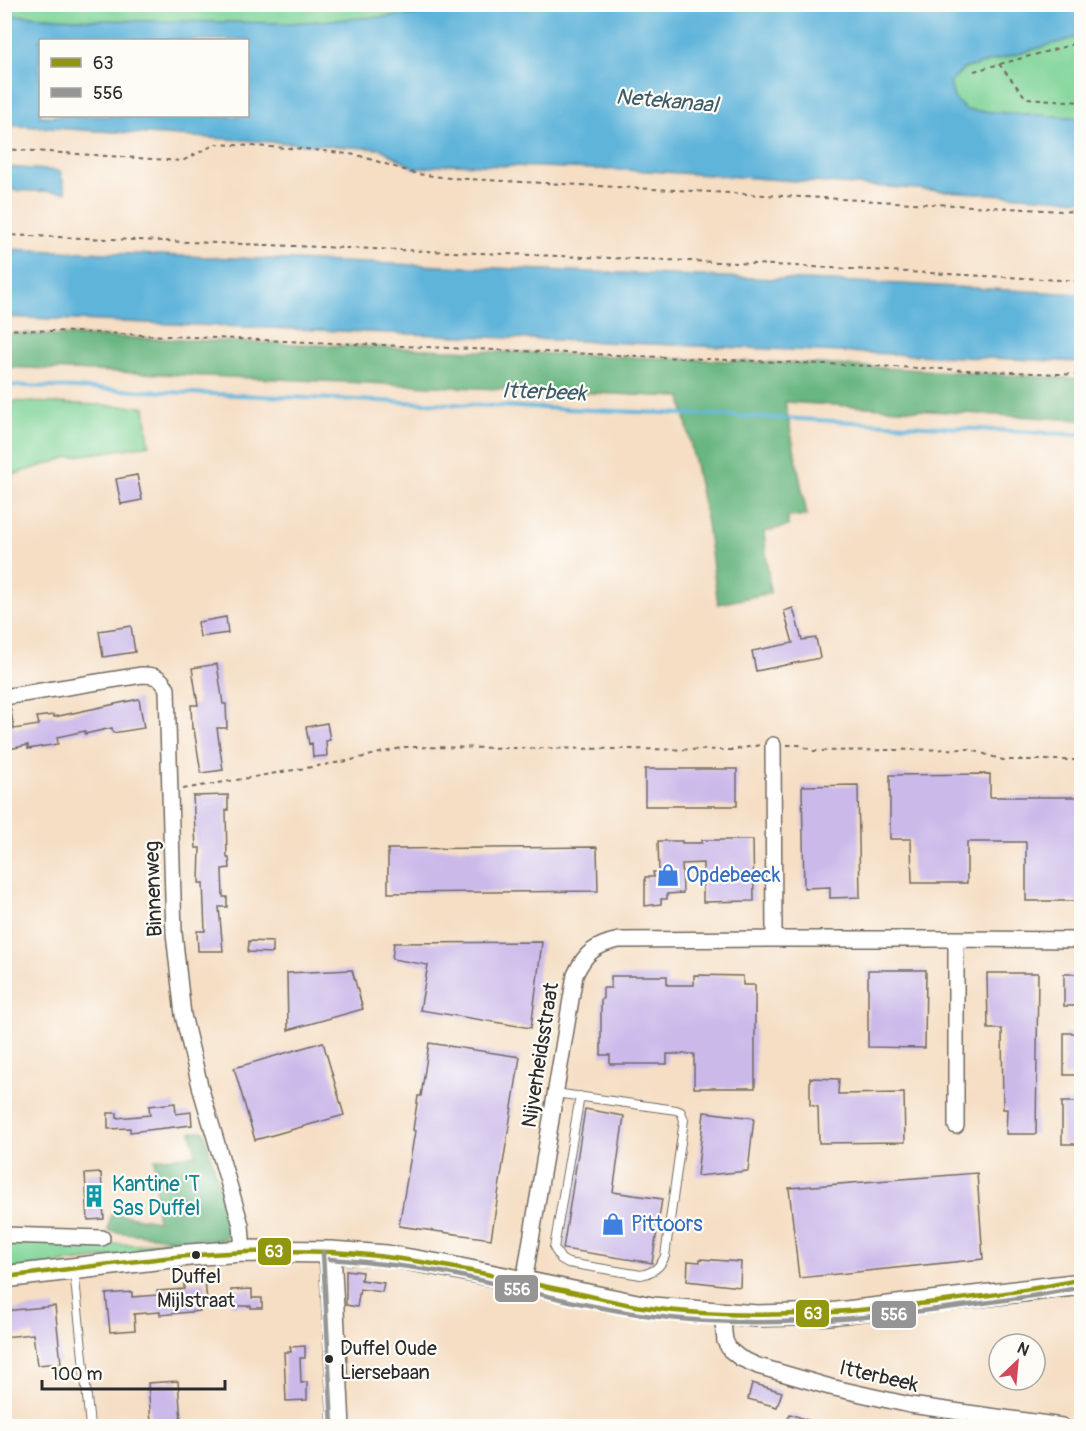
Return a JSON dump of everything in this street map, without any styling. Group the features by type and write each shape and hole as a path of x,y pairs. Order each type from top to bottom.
{"main road":[{"path":"4,1277 189,1255 243,1251 330,1252 411,1260 652,1308 722,1314 830,1314 1049,1286 1082,1284"},
{"path":"330,1252 339,1426"},
{"path":"1049,1286 1082,1279"}],"street":[{"name":"Binnenweg","path":"4,698 142,675 154,675 162,679 167,689 174,933 183,1015 201,1090 241,1225 243,1251"},
{"path":"773,745 774,939"},
{"path":"956,939 956,1126"},
{"name":"Nijverheidsstraat","path":"524,1282 575,975 581,962 603,943 619,940 1082,939"},
{"path":"4,1234 102,1238"},
{"name":"Itterbeek","path":"722,1314 725,1341 730,1350 740,1358 758,1366 830,1387 910,1406 1062,1426"}],"lane":[{"path":"555,1093 580,1096 681,1112 684,1120 665,1257 662,1265 651,1272 641,1275 568,1263 554,1248 580,1096"},
{"path":"73,1269 90,1426"}],"path":[{"path":"120,4 162,6 269,4"},
{"path":"974,71 1082,42"},
{"path":"999,64 1026,98 1082,102"},
{"path":"4,149 182,161 216,144 357,155 417,174 450,178 1082,212"},
{"path":"4,235 717,262 1082,281"},
{"path":"4,329 1082,375"},
{"path":"171,792 346,761 405,747 731,750 754,745 799,745 814,751 969,749 1003,760 1082,759"}],"green space":[{"path":"4,5 570,5 290,23 93,20 5,15"},
{"path":"1081,36 1081,118 966,110 953,98 950,83 963,69"},
{"path":"5,333 816,364 1081,379 1081,420 785,402 807,515 788,517 788,526 764,532 770,593 718,604 707,523 681,397 5,367"},
{"path":"5,401 145,407 149,445 70,457 5,477"},
{"path":"204,1131 232,1233 223,1239 171,1238 108,1231 111,1213 157,1221 155,1159 196,1155 191,1132"},
{"path":"171,1238 223,1239 219,1244 5,1270 5,1240 141,1245"}],"water":[{"name":"Netekanaal","path":"570,4 1081,5 1081,36 963,69 950,83 954,98 966,110 1081,118 1081,200 649,171 453,164 416,169 381,149 5,125 5,15 93,20 290,23"},
{"path":"5,167 60,171 66,192 5,190"},
{"path":"5,249 902,284 1081,294 1081,362 5,317"}],"building":[{"path":"137,475 142,500 121,504 116,479"},
{"path":"793,608 802,640 816,638 820,658 756,671 752,651 793,643 784,611"},
{"path":"226,617 228,633 200,637 198,622"},
{"path":"131,626 135,652 103,657 99,631"},
{"path":"217,664 223,704 226,704 227,728 217,728 223,770 201,773 194,729 192,729 191,705 198,705 192,668"},
{"path":"139,699 144,728 113,733 112,728 85,734 85,731 57,737 58,744 28,749 28,745 4,750 4,707 10,706 14,729 39,725 37,717 54,715 54,717"},
{"path":"327,723 330,740 326,741 327,756 313,757 312,743 309,744 306,727"},
{"path":"645,769 737,769 737,806 645,806"},
{"path":"990,774 990,797 1082,797 1082,901 1026,901 1026,842 967,842 967,883 912,883 911,839 890,839 890,775"},
{"path":"858,785 860,897 830,898 830,887 804,888 802,786"},
{"path":"228,795 227,858 229,858 230,868 222,869 223,897 227,897 227,907 219,907 223,951 198,951 197,931 205,931 203,883 199,883 200,848 196,848 193,796"},
{"path":"702,840 753,840 754,901 703,902 703,863 682,864 683,893 667,894 667,899 661,899 661,904 645,906 645,877 654,877 653,872 659,872 658,841 702,843"},
{"path":"597,847 598,891 388,893 388,849"},
{"path":"249,941 273,942 273,953 248,952"},
{"path":"542,942 531,1028 420,1010 428,965 392,959 394,943"},
{"path":"352,970 363,1009 288,1030 287,973"},
{"path":"868,970 926,970 925,1048 868,1047"},
{"path":"987,973 1038,973 1036,1134 1006,1134 1007,1109 1003,1109 1002,1029 988,1029"},
{"path":"1064,974 1082,974 1082,1006 1064,1006"},
{"path":"694,975 743,976 743,985 755,985 755,1088 694,1088 694,1054 667,1054 667,1064 610,1064 610,1055 601,1055 601,999 603,999 603,988 611,988 611,976 667,976 667,985 694,985"},
{"path":"1064,1033 1082,1033 1082,1075 1064,1075"},
{"path":"323,1042 344,1115 255,1140 234,1068"},
{"path":"429,1043 520,1057 491,1239 399,1226 415,1131 413,1130 418,1096 421,1096"},
{"path":"810,1078 839,1079 838,1094 904,1093 905,1142 819,1143 818,1107 810,1105"},
{"path":"1062,1102 1082,1102 1082,1144 1062,1144"},
{"path":"175,1103 176,1114 191,1112 192,1125 130,1132 130,1128 108,1129 108,1113 117,1113 117,1118 150,1115 149,1106"},
{"name":"Pittoors","path":"585,1109 624,1116 613,1192 662,1199 652,1263 563,1249"},
{"path":"704,1112 754,1118 748,1171 697,1176"},
{"name":"Kantine 'T Sas Duffel","path":"101,1173 104,1219 88,1220 85,1174"},
{"path":"977,1173 983,1259 799,1278 789,1188"},
{"path":"700,1259 741,1262 740,1287 687,1281 688,1261 700,1262"},
{"path":"346,1270 362,1272 361,1280 384,1283 382,1292 360,1289 357,1307 346,1305"},
{"path":"205,1282 207,1301 199,1302 200,1311 160,1315 160,1312 134,1314 135,1330 110,1332 106,1294 132,1292 132,1297 158,1295 157,1291 184,1289 184,1284"},
{"path":"252,1289 252,1298 262,1298 262,1308 231,1306 231,1290"},
{"path":"55,1306 61,1363 37,1365 33,1334 4,1337 4,1311"},
{"path":"305,1346 305,1358 300,1358 301,1383 307,1382 307,1400 286,1401 284,1352 291,1352 290,1347"},
{"path":"178,1381 181,1421 151,1423 148,1383"},
{"path":"752,1383 782,1392 777,1407 748,1399"},
{"path":"790,1414 822,1426 796,1426 786,1423"}],"waterway":[{"name":"Itterbeek","path":"4,385 781,418 1082,435"}],"transit line":[{"name":"556","path":"323,1252 332,1426"},
{"name":"63","path":"4,1277 208,1254 331,1252 450,1267 642,1307 752,1315 826,1313 899,1306 1009,1292 1082,1279"},
{"name":"556","path":"329,1259 447,1273 626,1312 723,1322 795,1322 867,1317 992,1302 1082,1287"}],"place":[{"name":"Opdebeeck","path":"668,875"},
{"name":"Kantine 'T Sas Duffel","path":"94,1196"},
{"name":"Pittoors","path":"613,1224"},
{"name":"Duffel Mijlstraat","path":"196,1255"},
{"name":"Duffel Oude Liersebaan","path":"329,1359"}]}
